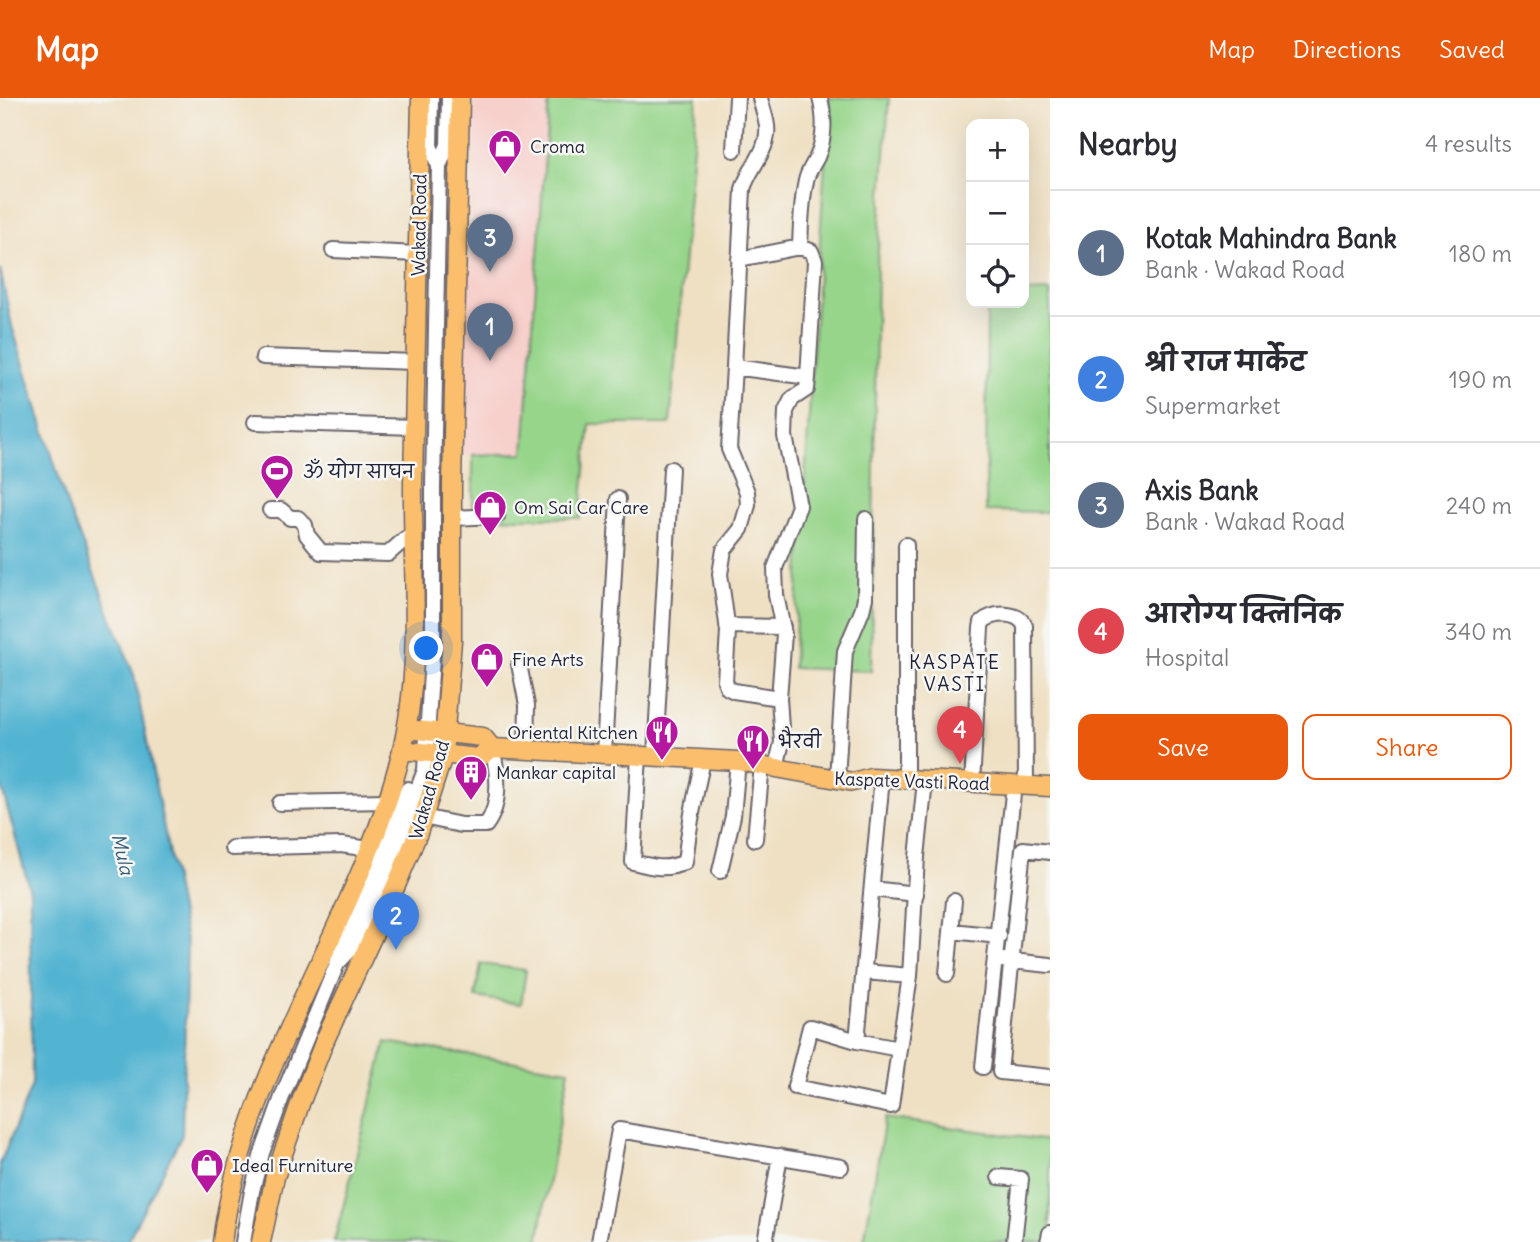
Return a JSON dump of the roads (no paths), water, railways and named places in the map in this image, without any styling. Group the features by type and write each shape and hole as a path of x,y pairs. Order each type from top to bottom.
{"main road":[{"name":"Wakad Road","path":"222,1242 244,1148 264,1090 289,1025 370,849 388,802 407,729 414,640 421,98"},
{"name":"Wakad Road","path":"261,1242 275,1177 300,1104 325,1040 398,881 423,817 434,755 446,732 452,640 460,98"},
{"path":"407,729 483,737 492,748"},
{"name":"Kaspate Vasti Road","path":"402,750 479,758 492,748 647,755 738,761 853,782 870,777 1050,788"}],"street":[{"path":"431,98 430,146 439,166"},
{"path":"243,1242 262,1153 292,1071 337,964 346,930 416,769 434,755 427,730 433,640 439,166 448,145 449,98"},
{"path":"734,150 737,98"},
{"path":"760,98 767,126 766,139 760,156 747,175 743,189 729,449 744,484 748,505 741,529 724,550 720,574 727,626 724,671 728,688 779,698"},
{"path":"800,247 806,178 822,140 823,111 820,98"},
{"path":"739,259 800,247 811,251 815,261 807,388 792,399 786,411 785,436 799,506 775,568 776,595 784,644 779,698 782,739 769,766 755,839"},
{"path":"333,250 418,254"},
{"path":"263,356 416,362"},
{"path":"734,367 808,377"},
{"path":"255,422 415,427"},
{"path":"671,469 647,755 633,862 671,869 685,862 690,815 698,791 703,760"},
{"path":"604,753 618,499"},
{"path":"270,510 281,510 290,518 298,518 321,552 388,554 405,539 414,540"},
{"path":"452,518 497,516"},
{"path":"837,779 845,651 865,598 866,519"},
{"path":"906,545 906,779"},
{"path":"972,784 982,621 992,615 1014,615 1023,621 1025,626 1020,785 1008,844 982,1067"},
{"path":"727,626 783,627"},
{"path":"519,664 527,705 526,749"},
{"path":"423,817 461,825 486,825 492,818 496,801 496,765 492,748"},
{"path":"720,871 733,816 738,761"},
{"path":"857,1041 882,778"},
{"path":"899,1049 857,1041 810,1027 795,1087 891,1106 910,976 917,856 925,781"},
{"path":"280,803 388,802"},
{"path":"1008,844 1050,850"},
{"path":"232,848 341,845 370,849"},
{"path":"1050,850 1023,849 999,1072 1050,1077"},
{"path":"872,889 916,894"},
{"path":"947,974 954,901"},
{"path":"952,931 999,936"},
{"path":"993,960 1050,965"},
{"path":"865,972 910,976"},
{"path":"599,1242 619,1130 841,1167"},
{"path":"765,1242 780,1156"},
{"path":"999,1177 1021,1179 1014,1242"},
{"path":"1048,1242 1050,1233"}],"water":[{"name":"Mula","path":"0,269 12,326 68,507 134,675 187,945 182,1135 127,1242 0,1242 0,1164 32,1085 30,891 0,781"}],"place":[{"name":"Croma","path":"505,176"},
{"name":"Axis Bank","path":"490,272"},
{"name":"Kotak Mahindra Bank","path":"490,361"},
{"name":"ॐ योग साघन","path":"277,501"},
{"name":"Om Sai Car Care","path":"490,537"},
{"name":"Fine Arts","path":"487,689"},
{"name":"Oriental Kitchen","path":"662,762"},
{"name":"आरोग्य क्लिनिक","path":"960,764"},
{"name":"भैरवी","path":"753,771"},
{"name":"Mankar capital","path":"471,802"},
{"name":"श्री राज मार्केट","path":"396,950"},
{"name":"Ideal Furniture","path":"207,1195"}],"district":[{"name":"KASPATE VASTI","path":"955,673"}]}
